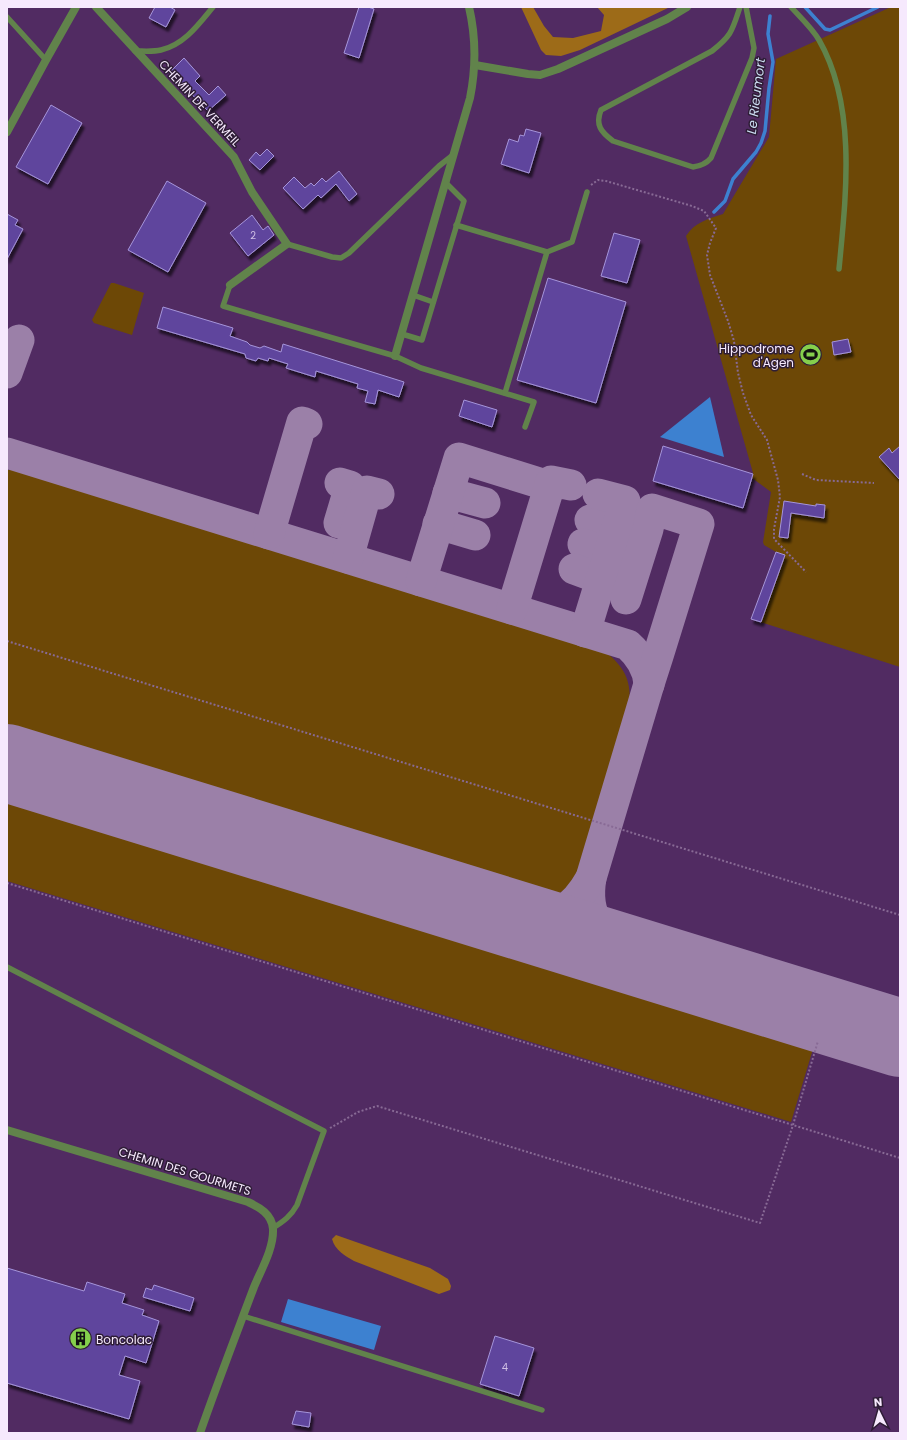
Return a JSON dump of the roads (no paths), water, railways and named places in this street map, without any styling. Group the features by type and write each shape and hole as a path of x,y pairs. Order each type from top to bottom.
{"street":[{"path":"7,132 76,7"},
{"name":"CHEMIN DE VERMEIL","path":"96,7 234,157 252,192 287,244"},
{"path":"395,356 470,98 475,65 472,18 469,7"},
{"path":"475,65 540,75 558,69 667,20 687,7"},
{"path":"230,285 287,244"},
{"name":"CHEMIN DES GOURMETS","path":"7,1130 248,1202 262,1209 269,1218 273,1228"},
{"path":"200,1433 272,1242 273,1228"}],"lane":[{"path":"135,51 161,50 175,44 189,35 213,7"},
{"path":"740,7 732,31 726,39 712,51 601,110 599,116 599,126 603,134 613,141 693,167 707,163 711,158 752,58 754,48 746,7"},
{"path":"791,7 818,38 829,60 839,91 844,127 846,168 844,218 839,269"},
{"path":"7,17 46,60"},
{"path":"287,244 332,257 341,258 349,253 439,166 455,153"},
{"path":"402,334 422,340 464,201 446,183"},
{"path":"456,225 547,252 572,242 587,192"},
{"path":"505,393 547,252"},
{"path":"230,285 223,306 395,356 421,368 534,402 525,427"},
{"path":"413,296 433,302"},
{"path":"7,967 324,1131 297,1205 292,1214 286,1220 273,1228"},
{"path":"243,1316 542,1410"}],"water":[{"path":"710,397 724,457 660,437"},
{"path":"288,1299 381,1326 374,1350 281,1322"}],"waterway":[{"path":"805,7 825,29 830,30 878,7"},
{"name":"Le Rieumort","path":"714,212 725,201 733,179 756,152 765,131 773,62 768,34 770,16"}],"place":[{"name":"Hippodrome d'Agen","path":"810,355"},
{"name":"Boncolac","path":"80,1339"}]}
